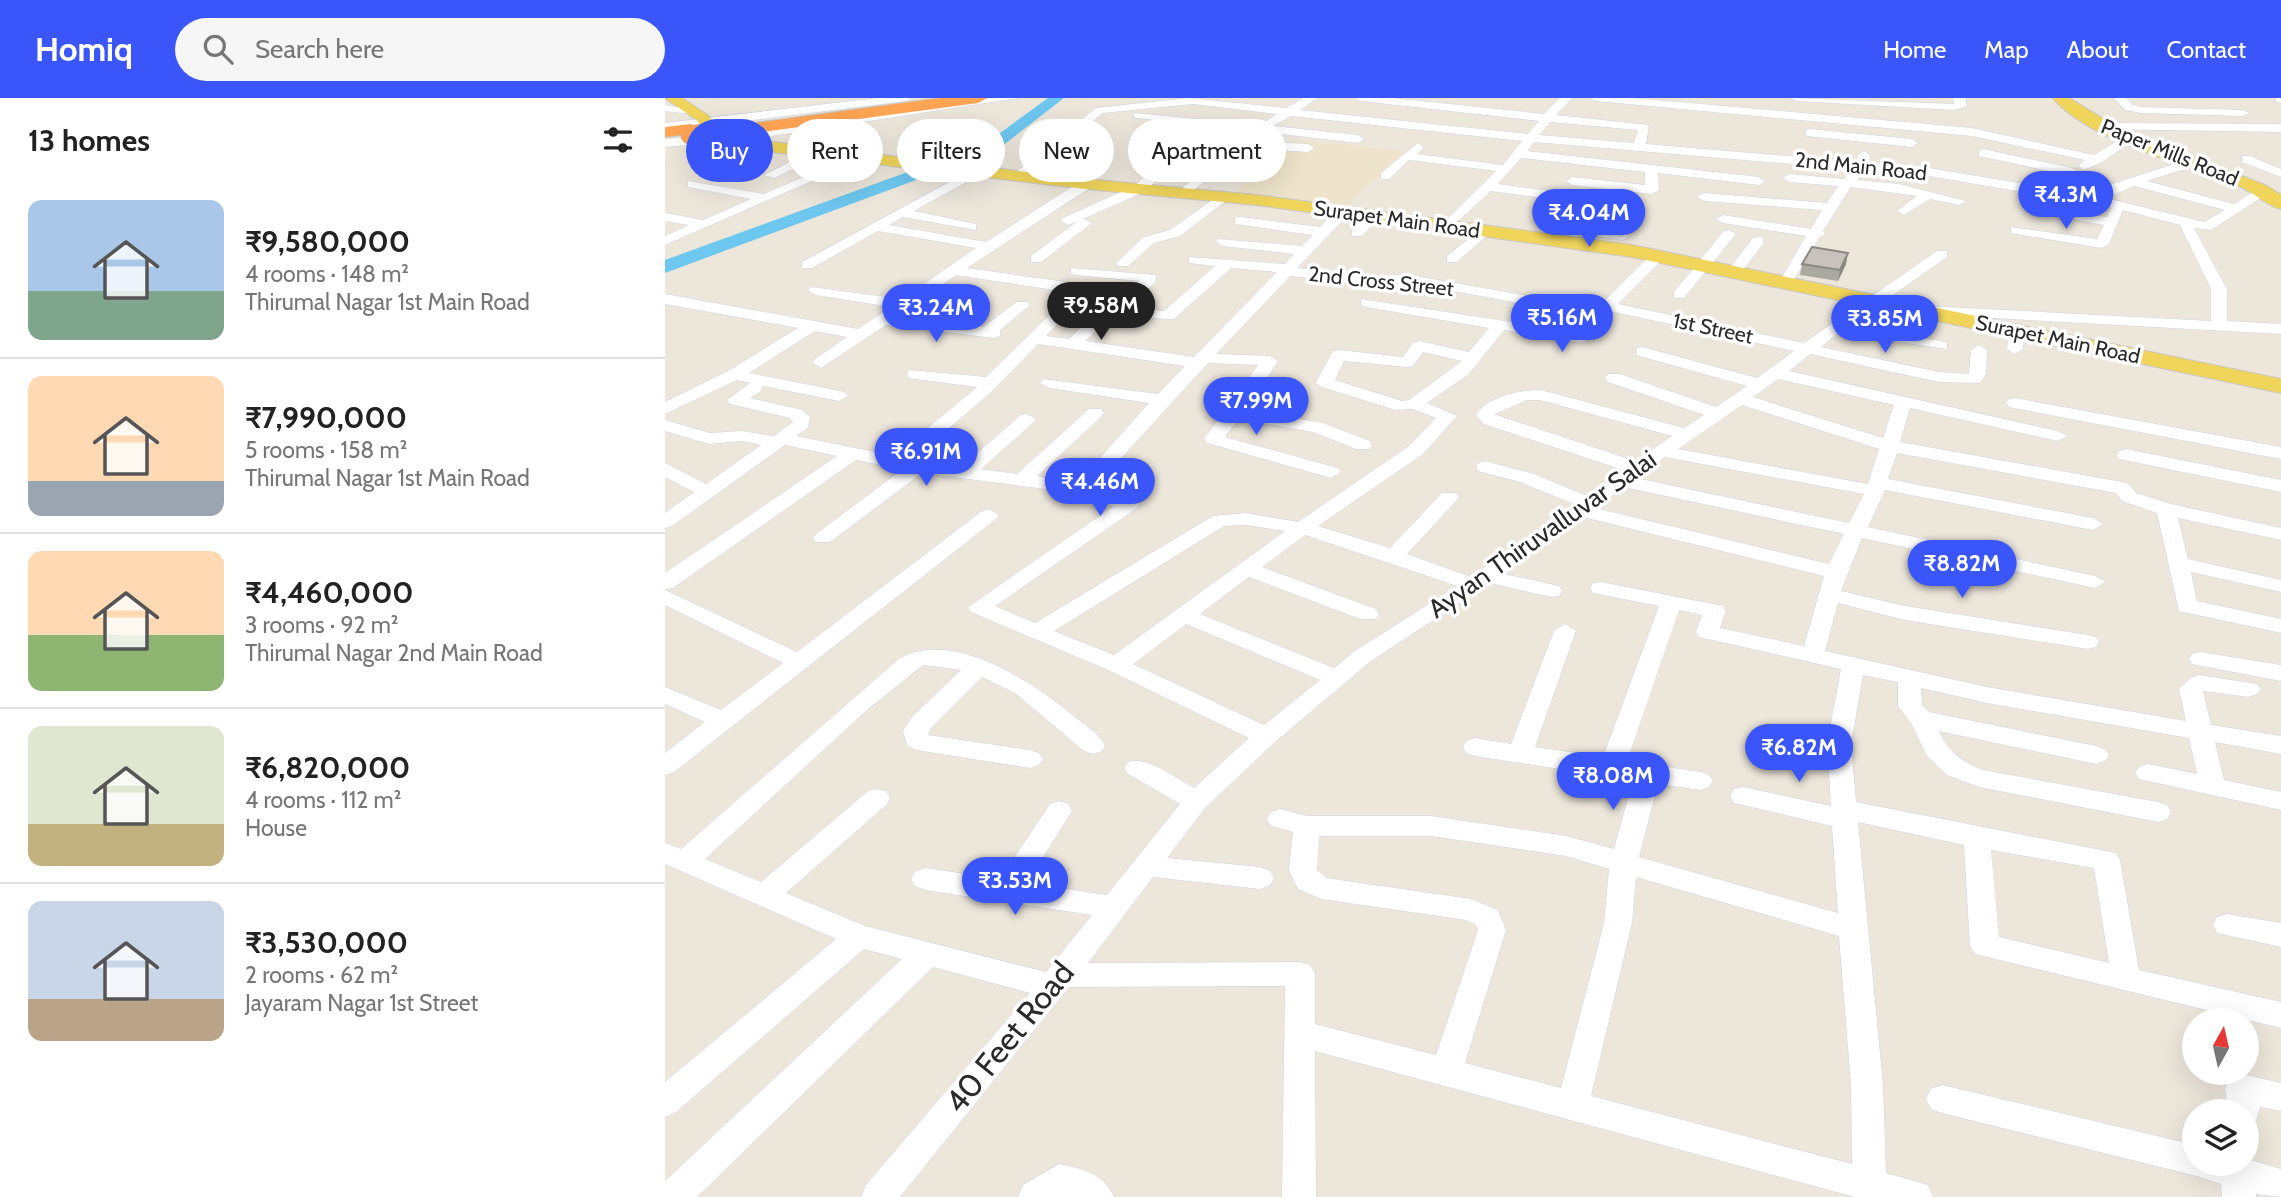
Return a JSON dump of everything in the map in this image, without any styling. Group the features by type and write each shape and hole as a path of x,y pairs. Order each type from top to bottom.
{"highway":[{"path":"773,120 941,98"},
{"path":"773,121 978,98"},
{"path":"665,129 686,129"},
{"path":"665,138 686,133"}],"main road":[{"path":"672,98 695,119"},
{"name":"Paper Mills Road","path":"2060,98 2076,112 2105,127 2263,192 2281,204"},
{"name":"Surapet Main Road","path":"1005,174 1344,211 1482,232 1577,237 1928,311 2016,340 2281,386"}],"street":[{"path":"771,115 811,98"},
{"path":"752,119 906,98"},
{"path":"870,119 1012,98"},
{"path":"1276,119 1311,98"},
{"path":"1361,98 1645,127"},
{"path":"1447,227 1506,169 1566,98"},
{"path":"1596,98 1688,102 1972,132 2098,159"},
{"path":"1797,98 1959,107 1959,98"},
{"path":"2120,98 2129,108 2141,110 2243,113"},
{"path":"1495,112 1507,100"},
{"name":"2nd Main Road","path":"1100,110 1192,101 1480,134 1863,164 2094,199 2206,227 2263,192"},
{"path":"665,108 686,119"},
{"path":"1017,176 1100,110 1176,119"},
{"path":"1639,147 1653,111"},
{"path":"2105,127 2281,128"},
{"path":"1786,282 1818,234 1832,207 1863,164 1865,148 1917,152 1927,128"},
{"path":"1794,131 1919,143"},
{"path":"1286,132 1358,139"},
{"path":"1470,143 1480,134"},
{"path":"665,144 686,136"},
{"path":"2057,181 2131,138"},
{"path":"1286,147 1311,148"},
{"path":"1385,176 1418,147"},
{"path":"1451,162 1461,153"},
{"path":"1519,153 1759,181"},
{"path":"1983,153 2072,172"},
{"path":"1406,156 1506,169"},
{"path":"2246,159 2281,173"},
{"path":"2094,199 2193,162"},
{"path":"1572,181 1652,190 1651,169"},
{"path":"1789,178 1928,194 1959,201"},
{"path":"665,241 803,182"},
{"path":"807,265 957,182"},
{"path":"1068,221 1139,189 1147,182"},
{"path":"1185,193 1198,182"},
{"path":"2134,183 2238,209"},
{"path":"693,184 765,198"},
{"path":"821,363 953,270 1086,184"},
{"path":"1487,187 1625,205"},
{"path":"1904,211 1928,194"},
{"path":"1123,263 1149,240 1175,233 1222,197"},
{"path":"1704,197 1832,207"},
{"path":"2016,230 2102,244 2119,205"},
{"path":"2028,207 2111,222"},
{"path":"1080,492 1163,400 1344,211"},
{"path":"902,213 973,227"},
{"path":"1036,259 1093,225 1037,216"},
{"path":"1357,233 1374,216"},
{"path":"665,217 704,224"},
{"path":"1723,219 1818,234"},
{"path":"1240,221 1324,232"},
{"path":"2186,222 2188,232 2219,289 2221,299 2217,314 2220,326"},
{"path":"877,228 989,247"},
{"path":"1559,228 1577,237 1623,236"},
{"path":"1452,259 1482,232"},
{"path":"1679,295 1729,234"},
{"path":"1735,271 1758,241"},
{"path":"1223,242 1304,251"},
{"path":"1873,300 1942,254"},
{"path":"1366,302 1580,338 1658,256"},
{"name":"2nd Cross Street","path":"1194,260 1367,280 1409,279 1604,310"},
{"path":"1073,344 1105,313 1118,311 1168,316 1228,263"},
{"path":"953,270 1094,291"},
{"path":"1076,271 1151,278 1118,311"},
{"path":"816,290 904,304"},
{"path":"665,299 862,335"},
{"name":"Ayyan Thiruvalluvar Salai","path":"1219,779 1266,736 1363,656 1481,581 1662,451 1741,399 1873,300"},
{"path":"883,320 990,333 1022,305"},
{"path":"823,538 908,464 1066,307"},
{"name":"1st Street","path":"1604,310 1967,380 1975,379 1978,374 1979,350"},
{"path":"1928,311 2281,329"},
{"path":"1473,358 1419,346 1406,362 1339,355 1325,382 1401,406 1414,404 1463,370 1473,358 1500,325"},
{"path":"665,409 734,375 811,327"},
{"path":"1835,328 1941,346"},
{"path":"1036,339 1203,360 1270,361 1213,439 1331,472"},
{"path":"1642,352 2058,436"},
{"path":"915,374 990,383"},
{"path":"734,375 839,396"},
{"path":"1614,378 1719,414"},
{"path":"1049,383 1163,400"},
{"path":"665,522 802,424 801,417 736,400 755,387"},
{"path":"1689,435 1532,394 1488,410 1485,415 1490,420 1631,475 1857,532 2095,582"},
{"path":"1741,399 1890,446 2122,488 2129,497 2166,509 2281,534"},
{"path":"2015,403 2133,423 2281,453"},
{"path":"1116,665 1301,529 1416,450 1448,416 1414,404"},
{"path":"1812,657 1828,594 1876,487 1903,404"},
{"path":"1021,480 1095,413"},
{"path":"1234,413 1317,427 1363,445"},
{"path":"965,473 1027,419"},
{"path":"2122,488 2133,423"},
{"path":"665,425 709,439 742,436 780,440 908,464 1021,480 1130,504 979,607 1116,665 1266,736"},
{"path":"1662,451 1737,467 1786,471 2093,524"},
{"path":"665,583 855,452"},
{"path":"2126,455 2281,486"},
{"path":"1485,467 1527,478 1584,507 1836,572"},
{"path":"665,469 708,492"},
{"path":"1392,558 1448,497"},
{"path":"2166,509 2187,606 2281,626"},
{"path":"665,766 989,515"},
{"path":"1036,632 1220,520 1257,518 1481,581 1551,591"},
{"path":"2179,563 2281,586"},
{"path":"1247,569 1368,614"},
{"path":"1601,587 1714,611 1707,632 1812,657 1987,695 2281,745"},
{"path":"1828,594 1905,613 2088,642"},
{"path":"665,597 799,662"},
{"path":"1612,766 1671,602"},
{"path":"1184,615 1337,678"},
{"path":"1520,753 1565,631"},
{"path":"1093,745 1023,688 979,666 932,657 918,658 908,663 675,858 859,936 1056,981 1300,974 1299,1197"},
{"path":"2200,659 2281,673"},
{"path":"979,666 921,723 915,731 916,739 925,744 1030,759"},
{"path":"1853,666 1839,744 1867,1085 1869,1185"},
{"path":"1910,678 1908,704 1912,713 1922,719 2096,755"},
{"path":"2213,788 2191,689 2199,683 2249,690"},
{"path":"665,695 724,721"},
{"path":"1922,719 1940,759 1956,770 1979,778 2158,812"},
{"path":"1475,747 1700,781"},
{"path":"1137,768 1196,801"},
{"path":"1573,1104 1618,923 1623,865 1649,772"},
{"path":"2148,773 2281,801"},
{"name":"40 Feet Road","path":"879,1197 1056,981 1196,801 1219,779"},
{"path":"1743,796 2106,860 2126,979"},
{"path":"764,896 877,798"},
{"path":"1007,891 1059,811"},
{"path":"1447,1070 1492,930 1488,918 1471,910 1321,888 1308,881 1303,870 1294,822 1430,826 1566,846 1623,865 1853,929"},
{"path":"1977,838 1985,946 2281,1015"},
{"path":"1145,866 1260,878"},
{"path":"925,879 1113,907"},
{"path":"2227,925 2281,935"},
{"path":"665,1102 859,936"},
{"path":"673,1197 928,953"},
{"path":"1299,1033 1447,1070 1916,1197"},
{"path":"2243,1099 2241,1088 2281,1097"},
{"path":"1942,1099 2182,1158"},
{"path":"2228,1177 2281,1185"},
{"path":"1035,1197 1059,1180 1082,1185 1097,1197"}],"shaded area":[{"path":"1295,140 1404,151 1345,208 1233,194 1247,182 1286,182 1286,148"}],"building":[{"path":"1812,247 1848,253 1840,270 1802,264"}],"waterway":[{"path":"665,267 991,147 1057,98"}]}
